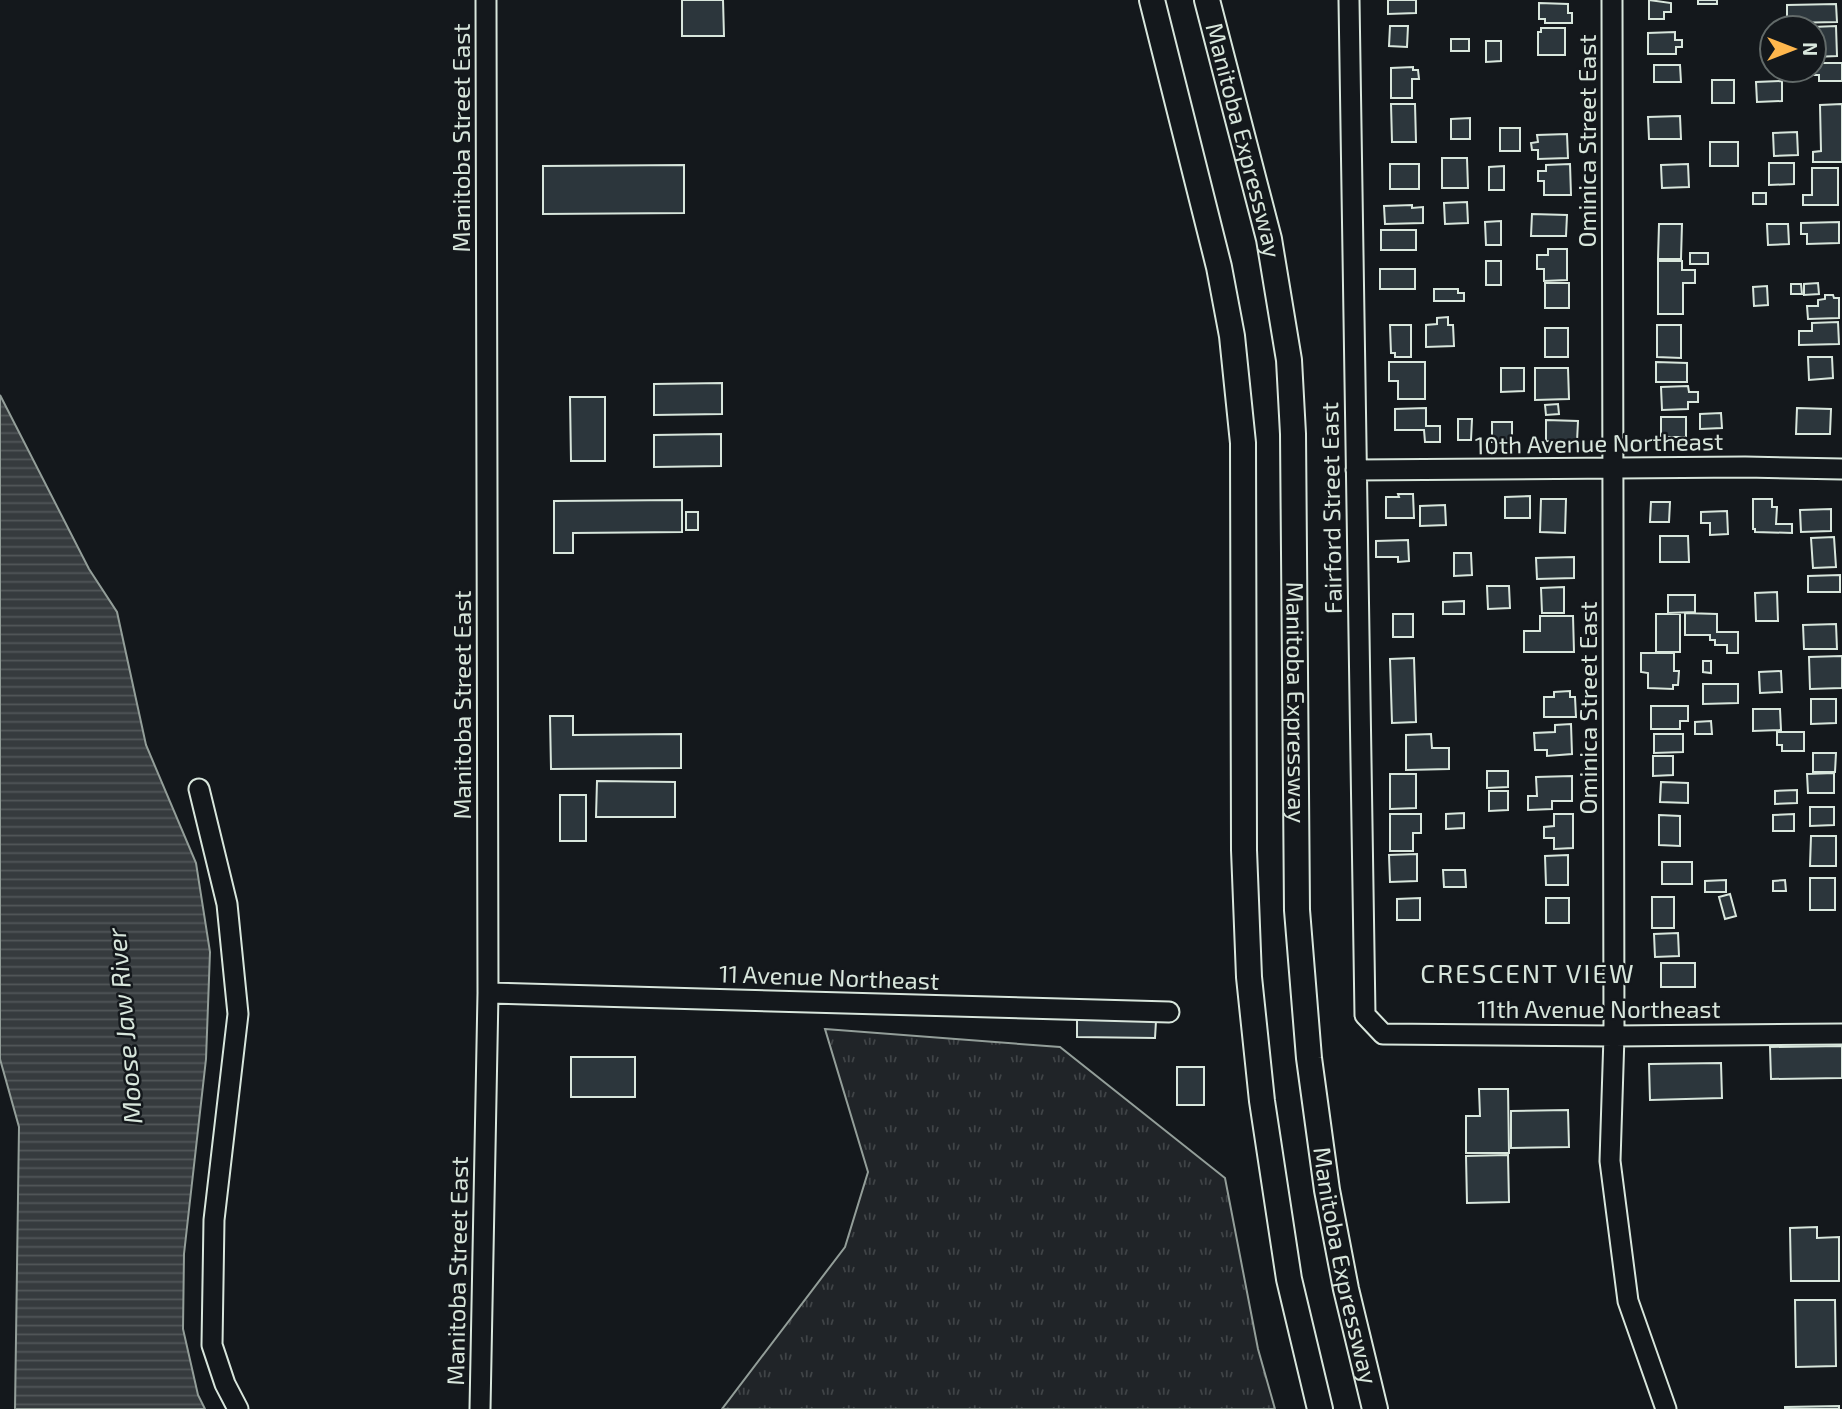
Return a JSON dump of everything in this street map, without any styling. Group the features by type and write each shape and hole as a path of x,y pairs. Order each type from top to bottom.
{"main road":[{"name":"Manitoba Expressway","path":"1152,0 1219,267 1239,383 1243,443 1244,850 1249,977 1262,1101 1285,1254 1320,1409"},
{"name":"Manitoba Expressway","path":"1207,0 1269,239 1289,360 1293,434 1297,910 1307,1044 1327,1190 1346,1289 1376,1409"}],"street":[{"name":"Manitoba Street East","path":"480,1409 488,993 486,0"},
{"name":"Fairford Street East","path":"1349,0 1366,1014"},
{"name":"Ominica Street East","path":"1612,0 1614,1036 1610,1161 1628,1301 1666,1409"},
{"name":"10th Avenue Northeast","path":"1356,470 1842,469"},
{"path":"199,789 226,904 238,1014 214,1220 212,1345 225,1384 238,1409"},
{"name":"11 Avenue Northeast","path":"488,993 1170,1012"},
{"name":"11th Avenue Northeast","path":"1366,1014 1383,1034 1842,1034"}],"green space":[{"path":"825,1029 1060,1047 1225,1178 1258,1349 1275,1409 722,1409 845,1247 868,1172"}],"water":[{"name":"Moose Jaw River","path":"0,395 89,569 117,612 146,745 196,863 210,952 206,1059 184,1254 183,1329 198,1395 205,1409 15,1409 19,1127 0,1059"}],"building":[{"path":"682,0 723,0 724,36 682,36"},
{"path":"1388,0 1416,0 1416,13 1388,14"},
{"path":"1649,0 1671,3 1671,12 1664,12 1664,19 1649,19"},
{"path":"1698,0 1717,0 1717,4 1698,4"},
{"path":"1539,3 1568,4 1572,23 1545,23 1545,19 1539,19"},
{"path":"1836,4 1837,22 1828,22 1828,14 1787,14 1787,5"},
{"path":"1390,26 1408,26 1407,47 1389,46"},
{"path":"1828,26 1836,26 1837,56 1828,56"},
{"path":"1541,28 1565,28 1565,55 1538,55 1538,32 1541,32"},
{"path":"1675,32 1675,40 1682,40 1682,47 1676,47 1676,54 1648,54 1648,33"},
{"path":"1451,39 1469,39 1469,51 1451,51"},
{"path":"1486,41 1501,41 1501,61 1486,62"},
{"path":"1828,63 1842,63 1842,81 1828,81"},
{"path":"1654,65 1680,65 1681,82 1654,82"},
{"path":"1413,67 1413,70 1418,70 1419,79 1412,79 1412,98 1391,98 1391,68"},
{"path":"1712,80 1734,80 1734,103 1712,103"},
{"path":"1756,82 1782,84 1782,101 1757,102"},
{"path":"1391,104 1415,104 1416,142 1392,142"},
{"path":"1842,104 1842,162 1813,162 1813,152 1821,151 1820,105"},
{"path":"1680,116 1681,139 1649,139 1648,117"},
{"path":"1470,118 1470,139 1451,139 1451,119"},
{"path":"1500,128 1520,128 1520,151 1500,151"},
{"path":"1797,132 1798,155 1774,156 1773,133"},
{"path":"1567,134 1568,158 1538,159 1538,150 1532,150 1531,143 1538,142 1537,135"},
{"path":"1710,142 1738,142 1738,166 1710,166"},
{"path":"1442,158 1467,158 1468,188 1442,188"},
{"path":"1769,163 1794,163 1794,184 1769,185"},
{"path":"1390,164 1419,164 1419,189 1390,189"},
{"path":"1570,164 1571,195 1544,195 1544,181 1538,181 1538,171 1546,171 1546,165"},
{"path":"1688,164 1689,187 1662,188 1661,165"},
{"path":"684,165 684,213 543,214 543,166"},
{"path":"1504,166 1504,190 1489,190 1489,167"},
{"path":"1812,168 1838,168 1838,205 1803,205 1803,195 1812,195"},
{"path":"1753,193 1766,193 1766,204 1753,204"},
{"path":"1467,202 1468,223 1445,224 1444,203"},
{"path":"1412,205 1412,208 1423,207 1423,223 1385,224 1384,206"},
{"path":"1532,214 1567,215 1566,236 1531,236"},
{"path":"1501,221 1501,245 1486,245 1485,222"},
{"path":"1839,222 1839,243 1807,244 1807,234 1801,234 1801,223"},
{"path":"1659,224 1682,224 1681,259 1658,259"},
{"path":"1767,224 1788,224 1789,244 1768,245"},
{"path":"1381,230 1416,230 1416,250 1381,250"},
{"path":"1548,249 1567,249 1567,280 1544,281 1544,269 1537,269 1537,255 1548,255"},
{"path":"1690,253 1708,253 1708,264 1690,264"},
{"path":"1486,261 1501,261 1501,285 1486,285"},
{"path":"1658,261 1682,261 1682,270 1695,270 1695,283 1683,283 1683,314 1658,314"},
{"path":"1380,269 1415,269 1415,289 1380,289"},
{"path":"1545,283 1569,283 1569,308 1545,308"},
{"path":"1818,283 1819,294 1804,295 1804,284"},
{"path":"1791,284 1801,284 1802,294 1791,294"},
{"path":"1767,286 1768,305 1754,306 1753,287"},
{"path":"1434,289 1458,289 1458,293 1464,293 1464,301 1434,301"},
{"path":"1825,295 1839,298 1839,318 1808,319 1807,306 1818,306 1818,300 1825,299"},
{"path":"1448,317 1448,325 1453,325 1454,346 1426,347 1426,325 1437,324 1437,318"},
{"path":"1838,322 1839,344 1799,345 1799,331 1812,331 1812,323"},
{"path":"1390,325 1411,325 1411,357 1395,357 1395,353 1391,353"},
{"path":"1657,325 1681,325 1681,358 1657,357"},
{"path":"1545,328 1568,328 1568,357 1545,357"},
{"path":"1808,357 1832,357 1833,378 1809,380"},
{"path":"1389,362 1425,362 1425,399 1398,399 1398,381 1389,381"},
{"path":"1656,362 1687,363 1687,382 1656,382"},
{"path":"1501,368 1524,368 1524,391 1501,392"},
{"path":"1535,368 1568,368 1569,399 1535,400"},
{"path":"722,383 722,414 654,415 654,384"},
{"path":"1688,386 1689,392 1698,392 1698,402 1688,402 1688,409 1662,410 1661,387"},
{"path":"570,397 605,397 605,461 571,461"},
{"path":"1558,404 1559,414 1546,415 1545,405"},
{"path":"1426,408 1426,426 1440,426 1440,442 1425,442 1424,430 1395,430 1395,409"},
{"path":"1797,408 1831,409 1830,434 1796,434"},
{"path":"1721,413 1722,428 1700,429 1700,414"},
{"path":"1661,417 1686,417 1686,437 1661,437"},
{"path":"1458,419 1472,419 1471,440 1458,440"},
{"path":"1546,420 1578,421 1577,442 1546,441"},
{"path":"1492,422 1512,422 1512,442 1492,442"},
{"path":"721,434 721,466 654,467 654,435"},
{"path":"1398,494 1413,494 1414,518 1386,518 1386,497 1399,497"},
{"path":"1530,496 1530,518 1505,518 1505,497"},
{"path":"1541,499 1566,499 1565,533 1540,532"},
{"path":"1753,499 1772,499 1772,507 1777,507 1776,524 1792,524 1792,533 1755,532"},
{"path":"682,500 682,532 573,533 573,553 554,553 554,501"},
{"path":"1651,502 1670,502 1669,522 1650,522"},
{"path":"1445,505 1446,525 1420,526 1420,506"},
{"path":"1831,509 1831,531 1801,532 1800,510"},
{"path":"1727,511 1728,534 1710,535 1710,523 1701,523 1701,512"},
{"path":"686,512 698,512 698,530 686,530"},
{"path":"1660,536 1688,536 1689,562 1660,562"},
{"path":"1834,537 1836,567 1813,568 1811,538"},
{"path":"1408,540 1409,561 1398,562 1398,557 1376,557 1376,541"},
{"path":"1454,553 1471,553 1472,575 1454,576"},
{"path":"1574,557 1574,578 1537,579 1536,558"},
{"path":"1840,575 1840,592 1808,592 1808,576"},
{"path":"1487,586 1509,586 1510,608 1488,609"},
{"path":"1564,587 1564,613 1542,613 1541,588"},
{"path":"1777,592 1778,621 1756,621 1755,593"},
{"path":"1668,595 1695,595 1695,612 1668,613"},
{"path":"1464,601 1464,614 1443,614 1443,602"},
{"path":"1685,613 1717,614 1717,632 1738,632 1738,653 1727,653 1727,645 1715,645 1715,640 1710,640 1710,635 1685,635"},
{"path":"1393,614 1413,614 1413,637 1393,637"},
{"path":"1656,614 1680,614 1680,652 1656,652"},
{"path":"1540,616 1573,616 1574,652 1524,652 1524,631 1540,631"},
{"path":"1836,624 1837,649 1804,649 1803,625"},
{"path":"1641,653 1674,653 1674,671 1679,671 1678,685 1673,685 1673,689 1648,688 1648,673 1641,672"},
{"path":"1842,656 1842,688 1810,689 1809,657"},
{"path":"1414,658 1416,722 1392,723 1390,659"},
{"path":"1703,661 1711,661 1711,673 1703,672"},
{"path":"1781,671 1782,692 1760,693 1759,672"},
{"path":"1703,684 1738,684 1738,703 1703,704"},
{"path":"1570,691 1570,697 1575,697 1576,717 1544,717 1544,697 1554,697 1554,692"},
{"path":"1811,699 1836,699 1836,723 1811,724"},
{"path":"1651,706 1688,706 1688,721 1680,721 1680,729 1651,729"},
{"path":"1753,709 1780,709 1781,730 1753,731"},
{"path":"550,716 573,716 573,735 681,734 681,768 551,769"},
{"path":"1711,721 1712,734 1695,734 1695,722"},
{"path":"1571,724 1572,754 1547,756 1547,750 1535,750 1534,733 1555,732 1555,725"},
{"path":"1777,732 1804,732 1804,751 1782,751 1782,745 1777,745"},
{"path":"1431,734 1432,748 1449,748 1449,769 1406,770 1406,735"},
{"path":"1654,734 1683,734 1683,752 1654,753"},
{"path":"1813,753 1836,753 1835,772 1813,772"},
{"path":"1653,756 1673,756 1673,775 1653,776"},
{"path":"1487,771 1508,771 1508,787 1487,788"},
{"path":"1834,773 1834,793 1808,793 1807,774"},
{"path":"1390,774 1416,774 1416,808 1390,809"},
{"path":"1572,776 1572,801 1552,801 1552,809 1528,810 1528,796 1537,796 1536,777"},
{"path":"597,781 675,782 675,817 596,817"},
{"path":"1661,782 1688,783 1688,803 1660,802"},
{"path":"1797,790 1797,803 1775,804 1775,791"},
{"path":"1489,791 1508,791 1508,810 1489,811"},
{"path":"560,795 586,795 586,841 560,841"},
{"path":"1810,807 1834,807 1834,825 1810,826"},
{"path":"1464,813 1464,828 1446,829 1446,814"},
{"path":"1390,814 1421,814 1421,833 1413,833 1413,851 1390,851"},
{"path":"1554,814 1573,814 1573,848 1554,849 1554,838 1544,838 1544,827 1554,826"},
{"path":"1794,814 1794,831 1773,831 1773,815"},
{"path":"1659,815 1680,816 1680,846 1659,845"},
{"path":"1811,836 1836,836 1836,866 1810,866"},
{"path":"1417,854 1417,881 1390,882 1389,855"},
{"path":"1568,855 1568,885 1546,885 1545,856"},
{"path":"1662,862 1692,862 1692,884 1662,884"},
{"path":"1443,870 1465,870 1466,887 1444,887"},
{"path":"1810,878 1835,878 1835,910 1810,910"},
{"path":"1726,880 1726,892 1705,892 1705,881"},
{"path":"1785,880 1786,891 1773,891 1773,881"},
{"path":"1730,894 1736,916 1725,919 1719,897"},
{"path":"1652,897 1674,897 1674,928 1652,928"},
{"path":"1420,898 1420,920 1397,920 1397,899"},
{"path":"1546,898 1569,898 1569,923 1546,923"},
{"path":"1678,933 1679,956 1655,957 1654,934"},
{"path":"1661,963 1695,963 1695,987 1661,987"},
{"path":"1077,1019 1156,1021 1155,1038 1077,1037"},
{"path":"1842,1046 1842,1078 1771,1079 1770,1047"},
{"path":"571,1057 635,1057 635,1097 571,1097"},
{"path":"1721,1063 1722,1098 1650,1100 1649,1064"},
{"path":"1177,1067 1204,1067 1204,1105 1177,1105"},
{"path":"1479,1089 1508,1089 1509,1153 1466,1153 1466,1116 1480,1116"},
{"path":"1568,1110 1569,1147 1511,1148 1511,1111"},
{"path":"1508,1155 1509,1202 1467,1203 1466,1156"},
{"path":"1817,1227 1817,1238 1839,1237 1839,1281 1791,1281 1790,1228"},
{"path":"1795,1300 1835,1300 1836,1366 1796,1367"},
{"path":"1839,1406 1839,1409 1785,1409 1785,1407"}],"district":[{"name":"CRESCENT VIEW","path":"1528,974"}]}
